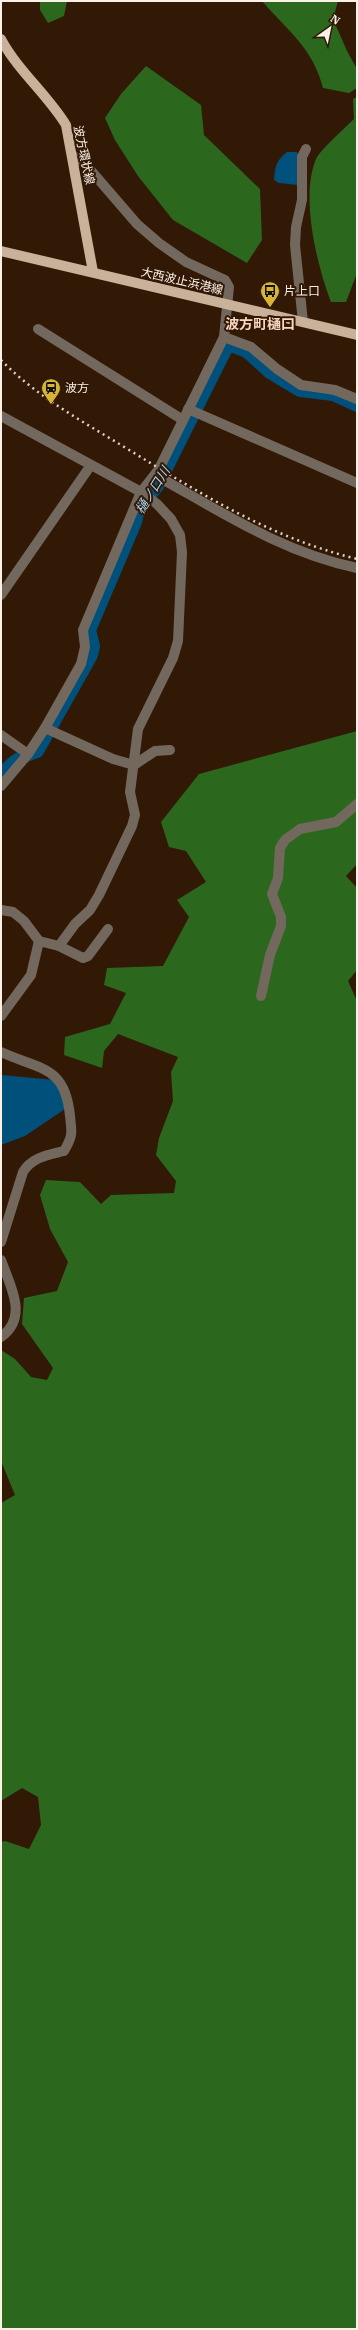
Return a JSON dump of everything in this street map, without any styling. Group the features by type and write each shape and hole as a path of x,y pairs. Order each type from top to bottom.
{"main road":[{"name":"波方環状線","path":"1,39 21,69 54,105 66,125 93,272"},
{"name":"大西波止浜港線","path":"1,251 357,336"}],"street":[{"path":"303,322 295,245 296,227 302,200 302,157 306,149"},
{"path":"1,786 28,754 45,728 81,664 85,647 83,630 141,492 155,475 224,337 229,287 225,280 186,262 159,243 127,213 87,166 72,155"},
{"path":"38,329 183,420"},
{"path":"224,337 251,347 277,369 301,385 335,390 357,399"},
{"path":"188,409 357,483"},
{"path":"1,416 141,492 158,504 171,519 180,535 182,552 178,641 173,658 138,728 130,792 135,815 132,826 99,895 90,910 75,924 59,946"},
{"path":"1,595 91,465"},
{"path":"155,475 266,537 328,562 357,568"},
{"path":"45,728 113,759 134,765 155,751 170,750"},
{"path":"1,736 28,754"},
{"path":"261,996 270,955 281,926 281,917 272,894 278,878 280,848 285,840 296,832 314,825 336,822 357,804"},
{"path":"1,910 13,912 24,921 39,941 59,946 83,958 88,956 108,929"},
{"path":"1,1016 31,975 39,941"},
{"path":"1,1052 57,1076 64,1086 69,1100 72,1138 64,1151 45,1156 27,1165 1,1242"},
{"path":"1,1260 16,1305 17,1316 14,1324 1,1337"}],"green space":[{"path":"40,1 67,1 64,16 48,23 40,10"},
{"path":"262,1 338,1 333,19 347,51 357,69 357,88 349,93 323,88 319,74 306,51 290,31"},
{"path":"146,66 201,105 204,135 260,189 262,240 247,263 173,220 138,176 115,140 105,118 121,94"},
{"path":"357,97 357,273 346,302 331,302 320,269 312,231 310,211 311,175 318,155 354,119 353,99"},
{"path":"357,731 357,864 346,876 357,888 357,970 348,981 357,1001 357,2329 1,2329 1,1842 5,1841 29,1849 41,1825 38,1797 22,1788 1,1801 1,1503 15,1495 1,1461 1,1350 15,1359 31,1377 47,1380 53,1368 22,1324 24,1298 57,1291 68,1262 50,1229 40,1195 46,1180 80,1182 101,1204 111,1195 174,1193 176,1181 156,1155 159,1138 173,1101 171,1072 178,1057 118,1034 104,1051 102,1068 64,1055 65,1037 110,1024 126,993 104,985 107,968 163,966 189,917 177,900 206,882 186,851 169,847 161,822 199,774"}],"water":[{"path":"287,152 297,152 300,157 298,185 279,183 274,180 277,164 280,158"},
{"path":"1,1075 55,1080 63,1092 65,1109 25,1136 1,1145"}],"waterway":[{"name":"樋ノ口川","path":"1,776 17,760 37,751 91,655 93,646 89,630 135,522 138,509 157,486 228,344 247,351 270,372 300,390 333,394 357,405"}],"railway":[{"path":"1,360 28,385 58,406 206,496 293,539 324,550 357,559"}],"place":[{"name":"片上口","path":"270,308"},
{"name":"波方","path":"51,405"}],"district":[{"name":"波方町樋口","path":"260,324"}]}
